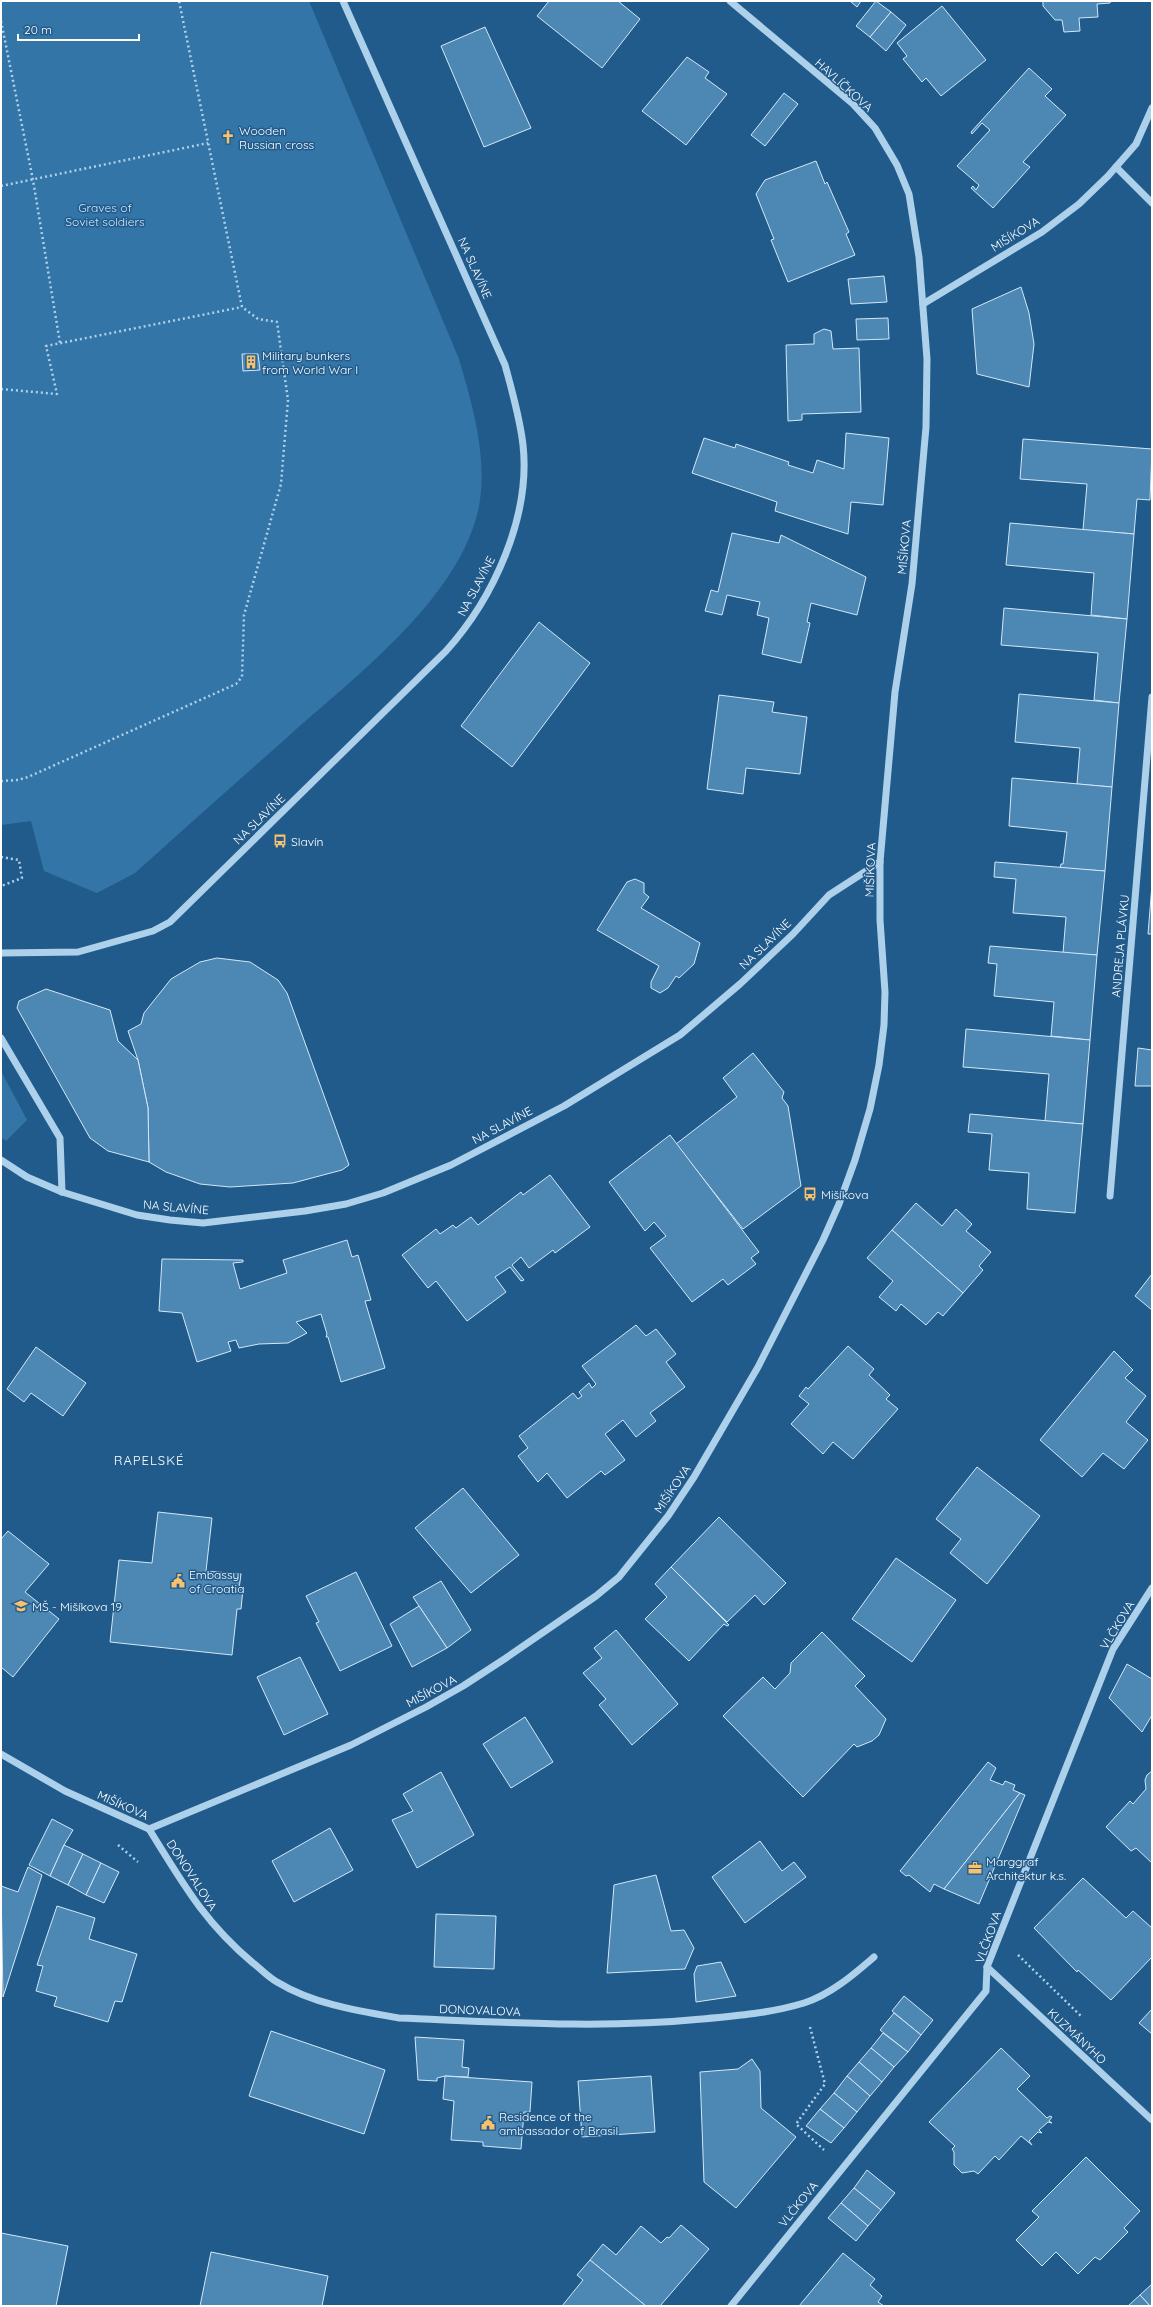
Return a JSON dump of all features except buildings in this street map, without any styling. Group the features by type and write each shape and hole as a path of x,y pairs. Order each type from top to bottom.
{"street":[{"name":"NA SLAVÍNE","path":"1,953 78,952 153,931 170,922 446,651 481,604 507,551 515,522 524,472 524,446 505,365 343,1"},
{"name":"HAVLÍČKOVA","path":"730,1 852,103 875,128 897,165 909,194 919,257 923,304"},
{"name":"MIŠÍKOVA","path":"1,1754 65,1791 149,1829 351,1745 464,1686 607,1588 619,1577 663,1522 694,1477 788,1311 840,1204 872,1102 879,1065 884,1024 885,992 880,920 880,862 895,692 912,584 926,427 927,359 923,304 1059,220 1098,187 1136,144 1152,108"},
{"path":"1116,167 1152,203"},
{"name":"ANDREJA PLÁVKU","path":"1110,1196 1152,697"},
{"name":"NA SLAVÍNE","path":"1,1160 27,1177 62,1192 137,1215 203,1223 305,1212 346,1204 383,1193 451,1165 564,1106 680,1035 740,984 793,934 829,895 880,862"},
{"path":"1,1038 60,1138 62,1192"},
{"name":"VLČKOVA","path":"731,2306 842,2166 986,1990 987,1967 1113,1649 1152,1588"},
{"name":"DONOVALOVA","path":"149,1829 192,1898 214,1927 238,1950 276,1982 305,1996 334,2005 399,2018 616,2025 738,2016 804,2003 822,1996 874,1957"},
{"name":"KUZMÁNYHO","path":"987,1967 1152,2120"}],"path":[{"path":"1,781 18,780 28,777 236,684 242,677 244,615 281,484 288,400 277,322 258,319 242,307 179,1"},
{"path":"1,21 33,180 60,343"},
{"path":"1,186 208,143"},
{"path":"1,389 57,394 46,346 242,307"},
{"path":"1,857 19,860 22,878 1,886"},
{"path":"114,1842 127,1851 143,1868"},
{"path":"999,1936 1084,2020"},
{"path":"804,2003 825,2084 796,2124 842,2166"}],"green space":[{"name":"Graves of Soviet soldiers","path":"1,1 309,1 459,359 470,396 481,456 481,496 477,515 465,547 447,578 425,607 372,663 135,873 97,893 44,871 31,821 1,825"},
{"path":"1,1071 27,1120 6,1141 1,1137"}],"place":[{"name":"Wooden Russian cross","path":"228,137"},
{"name":"Military bunkers from World War I","path":"251,362"},
{"name":"Slavín","path":"280,841"},
{"name":"Mišíkova","path":"810,1194"},
{"name":"Embassy of Croatia","path":"178,1581"},
{"name":"MŠ - Mišíkova 19","path":"21,1606"},
{"name":"Marggraf Architektur k.s.","path":"975,1868"},
{"name":"Residence of the ambassador of Brasil","path":"488,2123"}],"district":[{"name":"RAPELSKÉ","path":"149,1460"}]}
